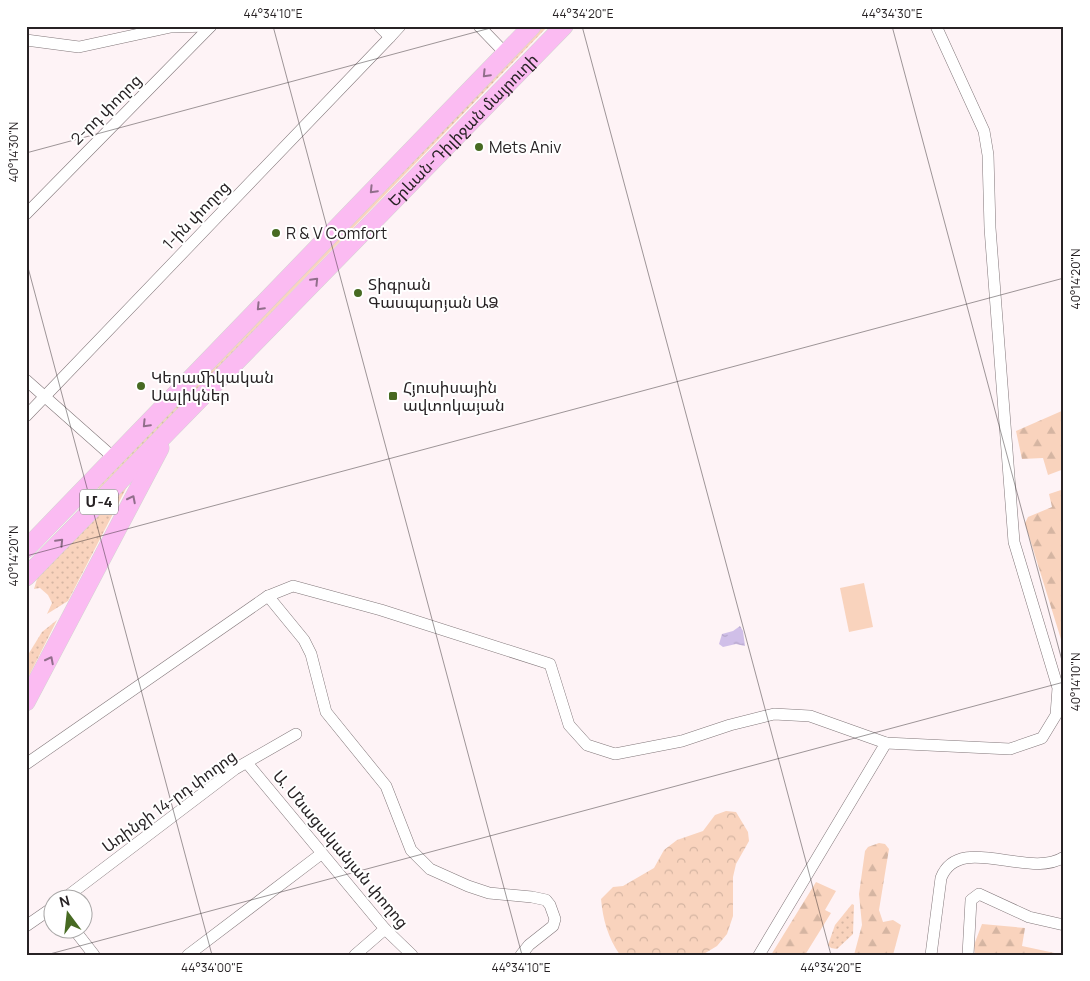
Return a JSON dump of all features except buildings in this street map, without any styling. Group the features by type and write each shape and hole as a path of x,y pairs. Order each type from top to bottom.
{"highway":[{"name":"Երևան-Դիլիջան մայրուղի","path":"26,549 532,26"},
{"name":"Երևան-Դիլիջան մայրուղի","path":"26,577 564,26"},
{"path":"26,702 44,672 136,491 172,428"},
{"path":"84,490 95,492 97,504"}],"street":[{"path":"379,26 390,37"},
{"name":"1-ին փողոց","path":"26,416 400,26"},
{"path":"479,26 505,53"},
{"path":"26,764 268,596 293,586 381,610 550,664 569,725 587,745 615,754 682,742 730,725 774,714 810,716 886,743 1010,749 1042,738 1056,715 1058,688 1014,542 990,228 988,155 984,131 936,26"},
{"path":"26,40 79,47 171,27 211,27"},
{"name":"2-րդ փողոց","path":"26,214 211,27"},
{"path":"26,380 114,458"},
{"path":"268,596 304,640 311,654 326,712 386,786 401,830 411,850 430,869 468,886 489,893 532,896 546,900 550,905 555,919 553,926 529,945 521,955"},
{"name":"Առինջի 14-րդ փողոց","path":"78,888 235,769 296,734"},
{"path":"759,955 886,743"},
{"name":"Ա. Մնացականյան փողոց","path":"247,763 385,929 412,955"},
{"path":"188,955 321,854"},
{"path":"931,955 941,878 944,870 954,862 970,856 1003,862 1040,864 1064,857"},
{"path":"968,955 971,900 979,894 1029,917 1064,925"},
{"path":"26,926 42,915"},
{"path":"355,955 385,929"},
{"path":"81,938 94,955"}],"green space":[{"path":"540,26 548,26 100,490 96,486"},
{"path":"1064,410 1064,469 1048,475 1043,458 1022,459 1016,431"},
{"path":"133,475 68,601 47,614 52,603 48,595 40,588 34,589 40,569"},
{"path":"1064,489 1064,649 1025,523 1028,517 1052,507 1049,494"},
{"path":"864,583 873,627 849,632 840,588"},
{"path":"57,620 26,682 26,658 42,632"},
{"path":"726,811 736,812 748,832 749,841 736,864 733,877 733,916 727,934 717,946 702,955 620,955 612,942 607,928 601,899 613,887 623,886 654,868 664,850 677,840 703,831 715,815"},
{"path":"879,843 885,844 889,849 879,910 883,922 893,920 901,925 893,955 854,955 862,925 859,894 865,851 868,847"},
{"path":"816,882 836,891 825,910 831,913 805,955 771,955"},
{"path":"852,904 854,905 853,934 837,949 831,948 828,945 835,925"},
{"path":"982,924 1025,928 1022,946 1064,955 975,955 974,945"}],"water":[{"path":"740,626 743,631 745,646 736,644 723,647 719,644 722,634 733,631"}],"place":[{"name":"Mets Aniv","path":"479,147"},
{"name":"R & V Comfort","path":"276,233"},
{"name":"Տիգրան Գասպարյան ԱՁ","path":"358,293"},
{"name":"Կերամիկական Սալիկներ","path":"141,386"},
{"name":"Հյուսիսային ավտոկայան","path":"393,396"}]}
